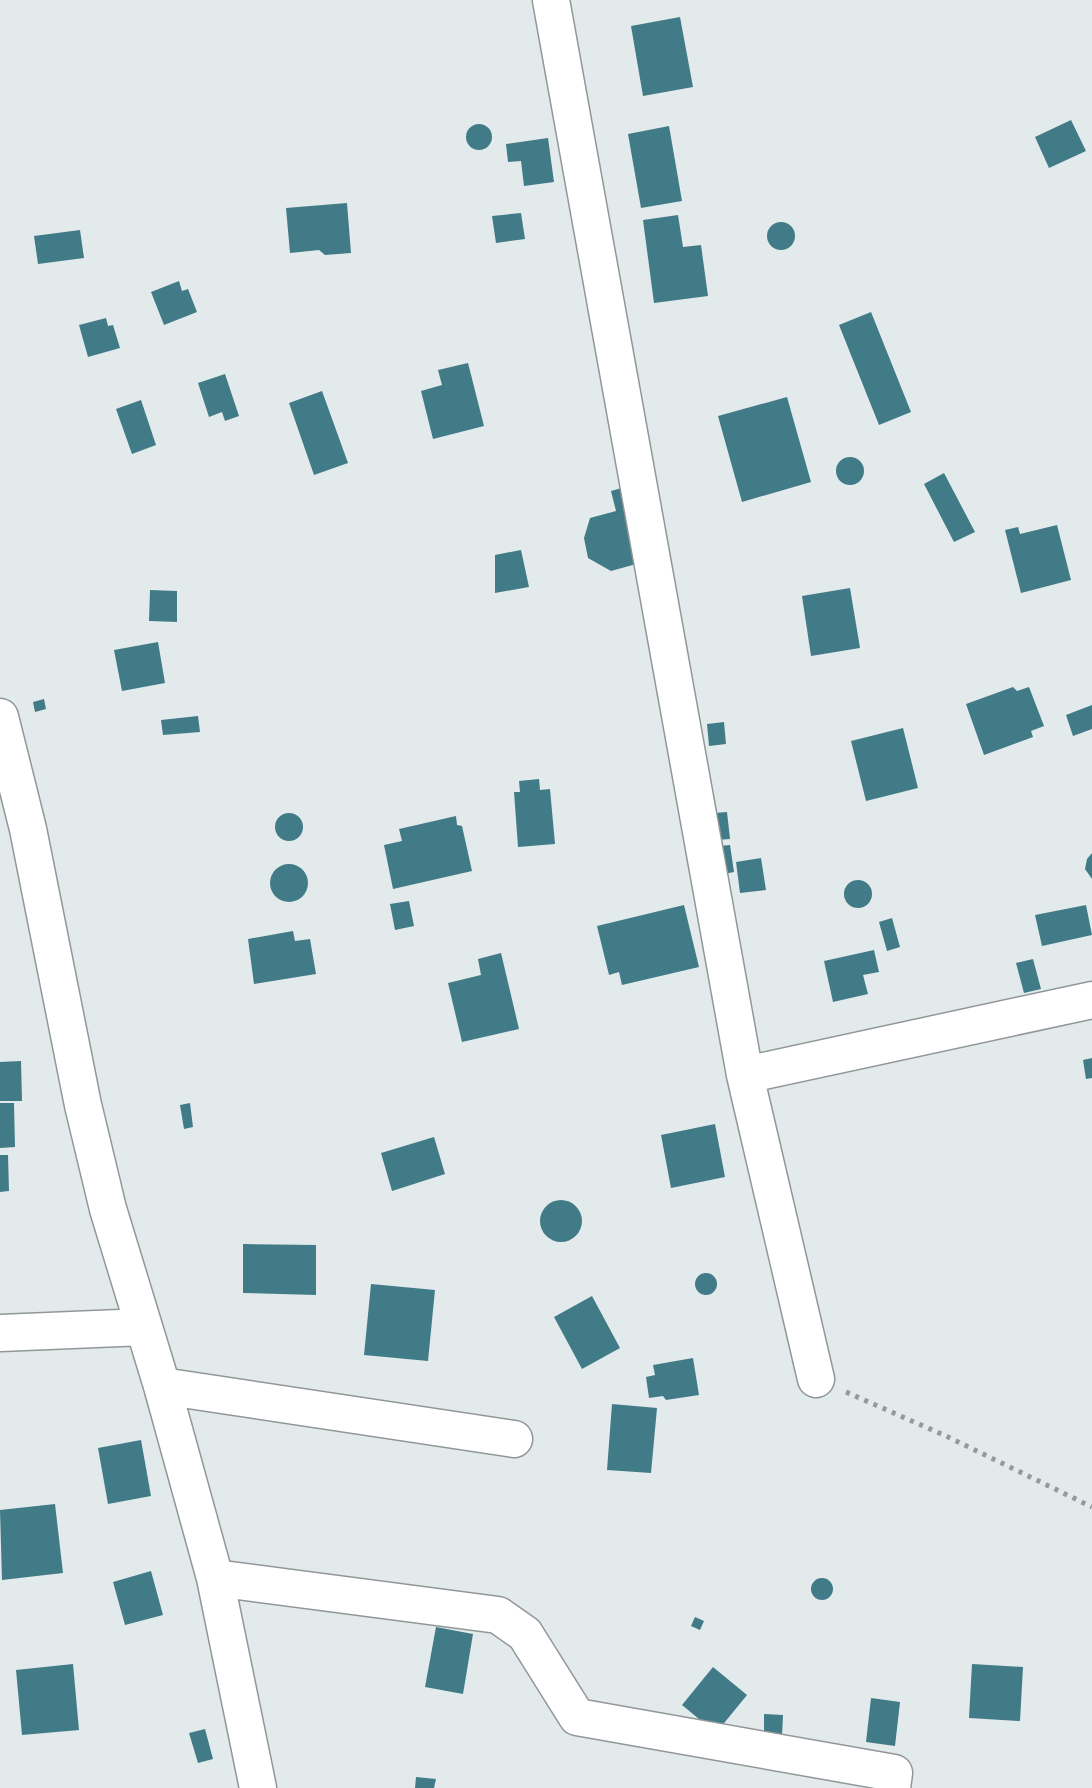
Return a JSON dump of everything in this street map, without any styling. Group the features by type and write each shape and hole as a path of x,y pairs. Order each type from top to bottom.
{"street":[{"path":"551,0 745,1075 816,1379"},
{"path":"0,717 28,829 86,1120 108,1209 162,1386 215,1578 258,1788"},
{"path":"745,1075 1092,1000"},
{"path":"0,1333 144,1327"},
{"path":"162,1386 514,1439"},
{"path":"215,1578 498,1615 525,1634 577,1717 894,1773 892,1788"}],"path":[{"path":"816,1379 946,1436 1092,1507"}],"building":[{"path":"680,17 693,87 643,96 631,26"},
{"path":"1071,120 1086,151 1049,168 1035,137"},
{"path":"479,124 488,128 492,137 488,146 479,150 470,146 466,137 470,128"},
{"path":"669,126 682,201 641,208 628,134"},
{"path":"548,138 554,182 524,186 521,161 508,162 506,144"},
{"path":"347,203 351,253 325,255 319,250 290,253 286,208"},
{"path":"521,213 525,239 496,243 492,216"},
{"path":"678,215 683,247 701,245 708,296 654,303 643,220"},
{"path":"781,222 791,226 795,236 791,246 781,250 771,246 767,236 771,226"},
{"path":"80,230 84,258 38,264 34,236"},
{"path":"179,281 182,291 188,289 197,312 164,325 151,292"},
{"path":"871,312 911,412 879,425 839,325"},
{"path":"106,318 108,326 113,325 120,348 88,357 79,325"},
{"path":"468,363 484,426 433,439 421,391 442,385 438,370"},
{"path":"225,374 239,416 225,421 222,412 209,417 198,383"},
{"path":"322,391 348,463 314,475 289,403"},
{"path":"787,397 811,482 742,502 718,416"},
{"path":"141,400 156,445 132,454 116,409"},
{"path":"850,457 860,461 864,471 860,481 850,485 840,481 836,471 840,461"},
{"path":"944,473 975,532 954,542 924,484"},
{"path":"632,485 647,561 611,571 588,558 584,538 590,518 616,511 611,491"},
{"path":"1057,525 1071,580 1021,593 1005,530 1018,527 1020,534"},
{"path":"521,550 529,587 495,593 495,555"},
{"path":"850,588 860,648 811,656 802,596"},
{"path":"150,590 177,591 177,622 149,621"},
{"path":"158,642 165,683 122,691 114,650"},
{"path":"1013,687 1017,691 1029,687 1044,726 1031,731 1033,737 984,755 966,704"},
{"path":"44,699 46,709 35,712 33,702"},
{"path":"1092,705 1092,729 1073,736 1066,715"},
{"path":"198,716 200,732 163,735 161,720"},
{"path":"724,722 726,744 709,746 707,724"},
{"path":"903,728 918,788 866,801 851,741"},
{"path":"539,779 540,790 550,789 555,844 518,847 514,792 520,792 519,781"},
{"path":"727,812 730,839 717,840 715,813"},
{"path":"289,813 299,817 303,827 299,837 289,841 279,837 275,827 279,817"},
{"path":"456,816 457,825 462,826 472,871 393,889 384,845 402,841 399,829"},
{"path":"730,845 734,872 724,874 720,846"},
{"path":"1092,853 1092,879 1085,869"},
{"path":"761,858 766,890 740,893 736,862"},
{"path":"289,864 302,870 308,883 302,896 289,902 276,896 270,883 276,870"},
{"path":"858,880 868,884 872,894 868,904 858,908 848,904 844,894 848,884"},
{"path":"409,901 414,926 395,930 390,904"},
{"path":"684,905 699,967 622,985 619,972 609,975 597,926"},
{"path":"1086,905 1092,935 1042,946 1035,915"},
{"path":"892,918 900,947 887,951 879,922"},
{"path":"293,931 295,941 310,939 316,974 254,984 248,939"},
{"path":"874,950 879,972 863,975 868,994 833,1002 824,961"},
{"path":"501,953 519,1029 462,1042 448,983 481,975 478,959"},
{"path":"1033,959 1041,989 1024,993 1016,963"},
{"path":"1092,1058 1092,1078 1086,1079 1083,1060"},
{"path":"21,1061 22,1101 0,1101 0,1062"},
{"path":"0,1103 14,1103 15,1147 0,1148"},
{"path":"190,1103 193,1127 184,1129 180,1105"},
{"path":"715,1124 725,1177 671,1188 661,1135"},
{"path":"434,1137 445,1174 392,1191 381,1153"},
{"path":"0,1155 8,1155 9,1191 0,1192"},
{"path":"561,1200 576,1206 582,1221 576,1236 561,1242 546,1236 540,1221 546,1206"},
{"path":"243,1244 316,1245 316,1295 243,1293"},
{"path":"702,1273 710,1273 717,1284 710,1295 702,1295 695,1288 695,1280"},
{"path":"371,1284 435,1290 428,1361 364,1355"},
{"path":"592,1296 620,1348 582,1369 554,1317"},
{"path":"693,1358 699,1395 666,1400 663,1396 649,1398 646,1377 655,1375 653,1365"},
{"path":"612,1404 657,1408 651,1473 607,1470"},
{"path":"141,1440 151,1496 108,1504 98,1448"},
{"path":"55,1504 63,1573 2,1580 0,1510"},
{"path":"151,1571 163,1615 125,1625 113,1582"},
{"path":"822,1578 830,1581 833,1589 830,1597 822,1600 814,1597 811,1589 814,1581"},
{"path":"695,1617 704,1621 700,1630 691,1626"},
{"path":"436,1627 473,1634 463,1694 425,1687"},
{"path":"73,1664 79,1730 22,1735 16,1670"},
{"path":"972,1664 1023,1667 1020,1721 969,1718"},
{"path":"713,1667 747,1695 716,1733 682,1705"},
{"path":"871,1698 900,1702 895,1746 866,1742"},
{"path":"764,1714 783,1715 782,1736 764,1735"},
{"path":"205,1729 213,1759 198,1763 189,1733"},
{"path":"416,1777 436,1779 434,1788 415,1788"}]}
